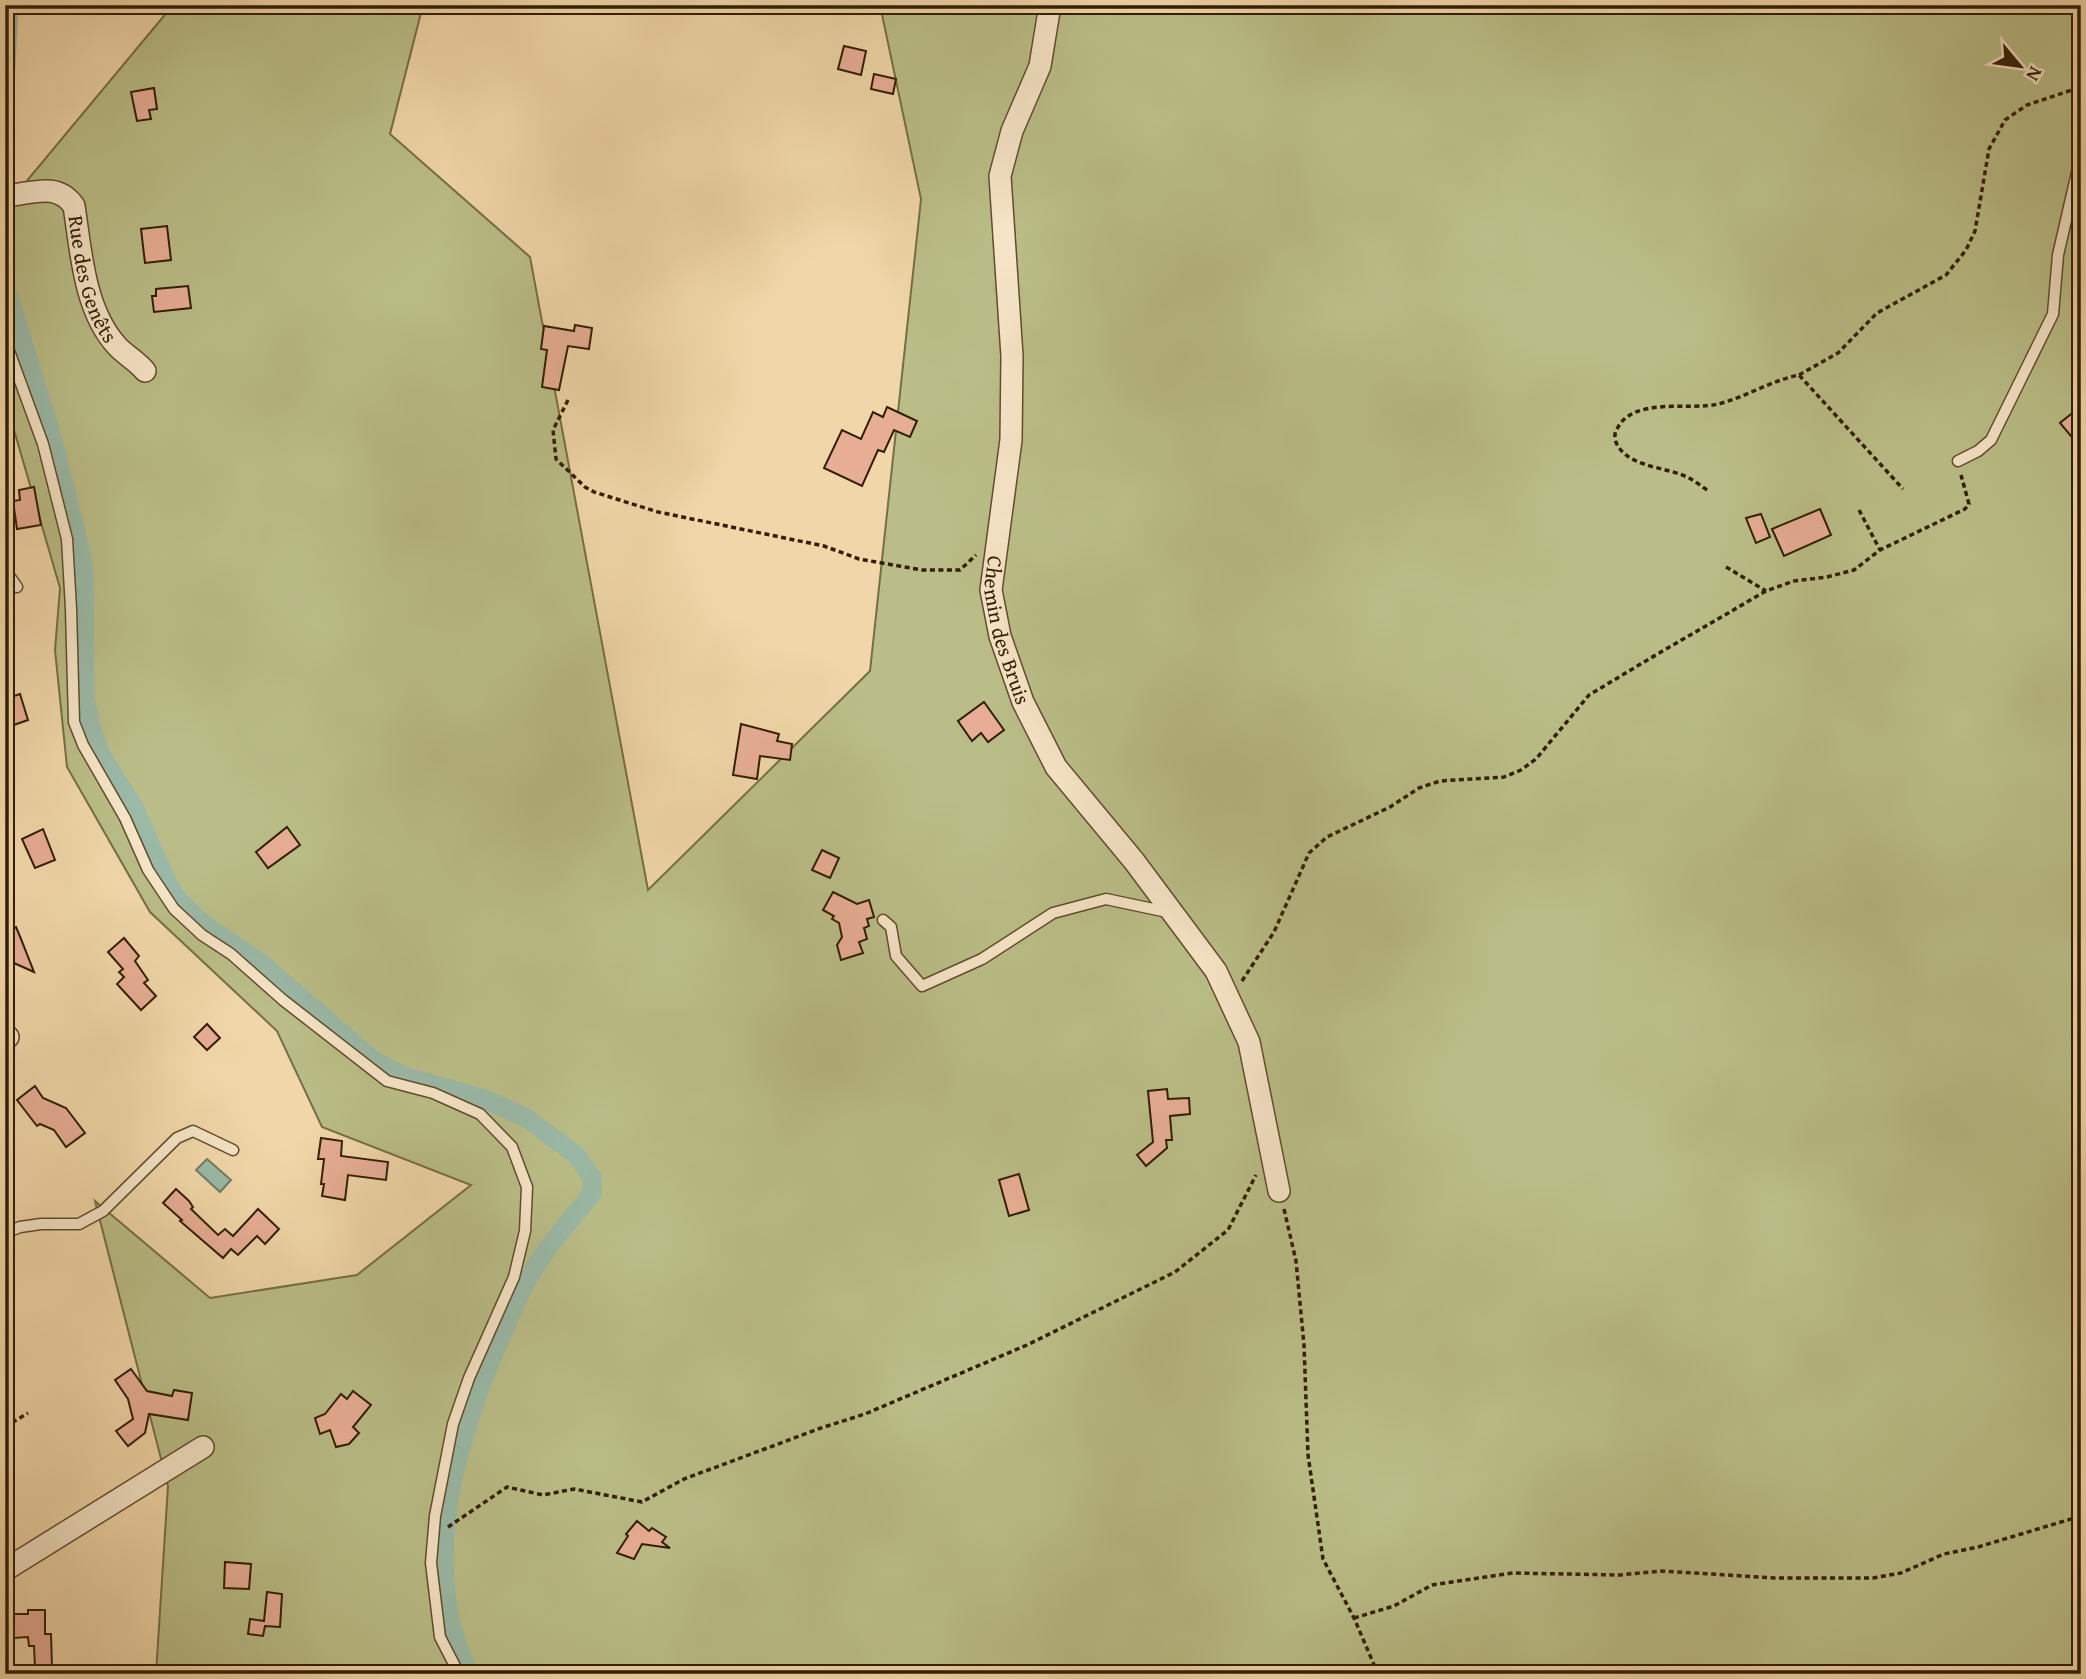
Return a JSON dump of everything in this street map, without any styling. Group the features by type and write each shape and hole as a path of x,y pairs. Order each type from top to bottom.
{"street":[{"name":"Chemin des Bruis","path":"1050,5 1040,66 1012,131 999,176 1012,356 1011,440 991,590 1000,636 1023,702 1056,767 1175,914 1216,971 1249,1042 1279,1191"},
{"name":"Rue des Genêts","path":"7,196 49,191 67,196 74,206 87,281 98,317 117,346 145,371"},
{"path":"5,1570 203,1447"}],"lane":[{"path":"1958,461 1978,451 1991,440 2053,314 2058,255 2081,155"},
{"path":"5,340 43,444 67,539 74,722 83,745 125,818 148,870 174,909 202,935 231,954 283,1000 387,1081 433,1093 480,1114 512,1147 527,1187 525,1231 514,1277 468,1378 457,1412 435,1516 431,1563 440,1637 459,1674"},
{"path":"5,570 17,587"},
{"path":"883,920 891,927 896,956 922,986 982,959 1053,913 1106,899 1175,914"},
{"path":"5,1233 20,1227 41,1224 79,1224 103,1211 177,1138 193,1131 233,1150"}],"path":[{"path":"1707,490 1688,478 1626,455 1617,446 1614,436 1617,427 1628,416 1656,406 1717,404 1778,379 1799,375 1838,353 1877,313 1946,275 1966,250 1975,231 1989,149 2005,120 2027,105 2081,87"},
{"path":"1799,375 1903,489"},
{"path":"568,400 553,429 556,458 585,487 594,492 658,512 799,541 859,559 922,570 960,570 998,534"},
{"path":"1227,994 1242,982 1275,933 1309,853 1326,837 1390,807 1419,788 1440,781 1504,777 1521,770 1536,759 1588,695 1766,591 1794,581 1854,570 1880,550 1965,509 1969,504 1958,461"},
{"path":"1859,510 1880,550"},
{"path":"1726,567 1766,591"},
{"path":"446,1529 507,1487 543,1495 574,1489 642,1502 684,1479 865,1414 1027,1345 1175,1272 1228,1230 1270,1148"},
{"path":"1279,1191 1296,1261 1304,1345 1308,1455 1323,1559 1354,1618 1378,1674"},
{"path":"5,1427 27,1413"},
{"path":"1354,1618 1394,1606 1432,1585 1513,1573 1619,1575 1661,1571 1775,1578 1873,1578 1901,1573 1944,1554 1978,1547 2081,1516"}],"green space":[{"path":"173,5 423,5 390,134 530,257 648,890 870,671 921,199 880,5 2081,5 2081,1674 156,1674 168,1486 95,1201 210,1298 357,1275 471,1185 322,1127 277,1031 150,912 67,767 55,650 60,588 5,399 5,207"}],"shaded area":[{"path":"207,1159 231,1180 220,1192 196,1170"}],"building":[{"path":"844,46 866,51 861,75 838,69"},
{"path":"874,74 896,79 893,94 871,89"},
{"path":"154,88 157,109 149,110 151,119 137,121 131,92"},
{"path":"167,226 171,260 145,263 141,229"},
{"path":"188,286 191,308 154,312 152,296 156,296 156,289"},
{"path":"575,325 592,328 589,349 568,346 559,390 542,387 547,350 541,349 544,326 574,331"},
{"path":"2081,406 2081,448 2060,423"},
{"path":"887,407 917,421 910,437 894,430 884,452 878,450 862,486 824,468 842,430 861,439 873,412 883,417"},
{"path":"34,487 41,525 17,529 13,501 20,500 19,490"},
{"path":"1820,509 1831,535 1784,556 1772,529"},
{"path":"1761,514 1770,537 1756,543 1746,518"},
{"path":"20,694 28,720 5,728 5,699"},
{"path":"984,702 1004,730 988,742 981,733 972,741 958,721"},
{"path":"741,724 779,734 777,741 792,744 790,760 760,756 757,779 733,775"},
{"path":"287,827 300,845 268,868 256,852"},
{"path":"43,829 55,860 35,868 22,839"},
{"path":"822,850 839,858 830,878 812,870"},
{"path":"833,892 857,904 869,900 874,917 867,919 869,926 864,928 867,939 859,942 863,953 841,960 837,945 842,937 839,923 832,919 834,916 823,910"},
{"path":"16,927 34,972 5,959 5,932"},
{"path":"124,938 139,956 135,961 148,980 144,983 156,996 141,1010 117,984 124,977 119,972 123,969 108,952"},
{"path":"207,1024 220,1038 207,1050 194,1037"},
{"path":"35,1086 43,1098 66,1108 85,1133 66,1147 54,1130 40,1124 37,1126 17,1100"},
{"path":"1167,1089 1168,1099 1189,1098 1190,1114 1170,1116 1172,1140 1166,1140 1167,1148 1146,1166 1137,1155 1153,1142 1148,1091"},
{"path":"321,1138 342,1141 341,1156 388,1162 386,1180 348,1175 345,1200 322,1196 324,1159 318,1159"},
{"path":"1019,1174 1029,1210 1009,1216 999,1180"},
{"path":"176,1189 189,1201 193,1207 191,1209 218,1235 225,1229 233,1236 258,1209 279,1229 265,1244 257,1236 238,1255 231,1249 223,1258 163,1203"},
{"path":"131,1369 147,1391 172,1396 174,1390 192,1393 188,1420 149,1414 145,1433 128,1446 116,1431 133,1419 128,1399 115,1380"},
{"path":"353,1391 371,1405 353,1427 359,1433 349,1444 336,1447 330,1430 320,1434 315,1418 325,1414 341,1394 347,1399"},
{"path":"637,1521 649,1531 652,1528 666,1537 662,1542 670,1548 642,1544 634,1559 617,1553 628,1536 626,1534"},
{"path":"225,1562 251,1564 249,1589 224,1588"},
{"path":"267,1592 282,1594 280,1627 265,1626 263,1636 248,1634 250,1619 264,1621"},
{"path":"28,1610 45,1610 45,1634 51,1634 52,1667 35,1668 34,1646 29,1646 28,1637 13,1638 12,1614 28,1614"}],"waterway":[{"path":"5,85 9,5"},
{"path":"5,284 53,440 81,552 84,574 85,698 91,728 101,755 135,809 168,884 178,899 201,922 261,963 373,1060 403,1076 484,1099 525,1117 576,1155 592,1177 592,1194 546,1251 517,1301 483,1380 457,1463 448,1506 444,1550 446,1593 454,1634 470,1674"}]}
